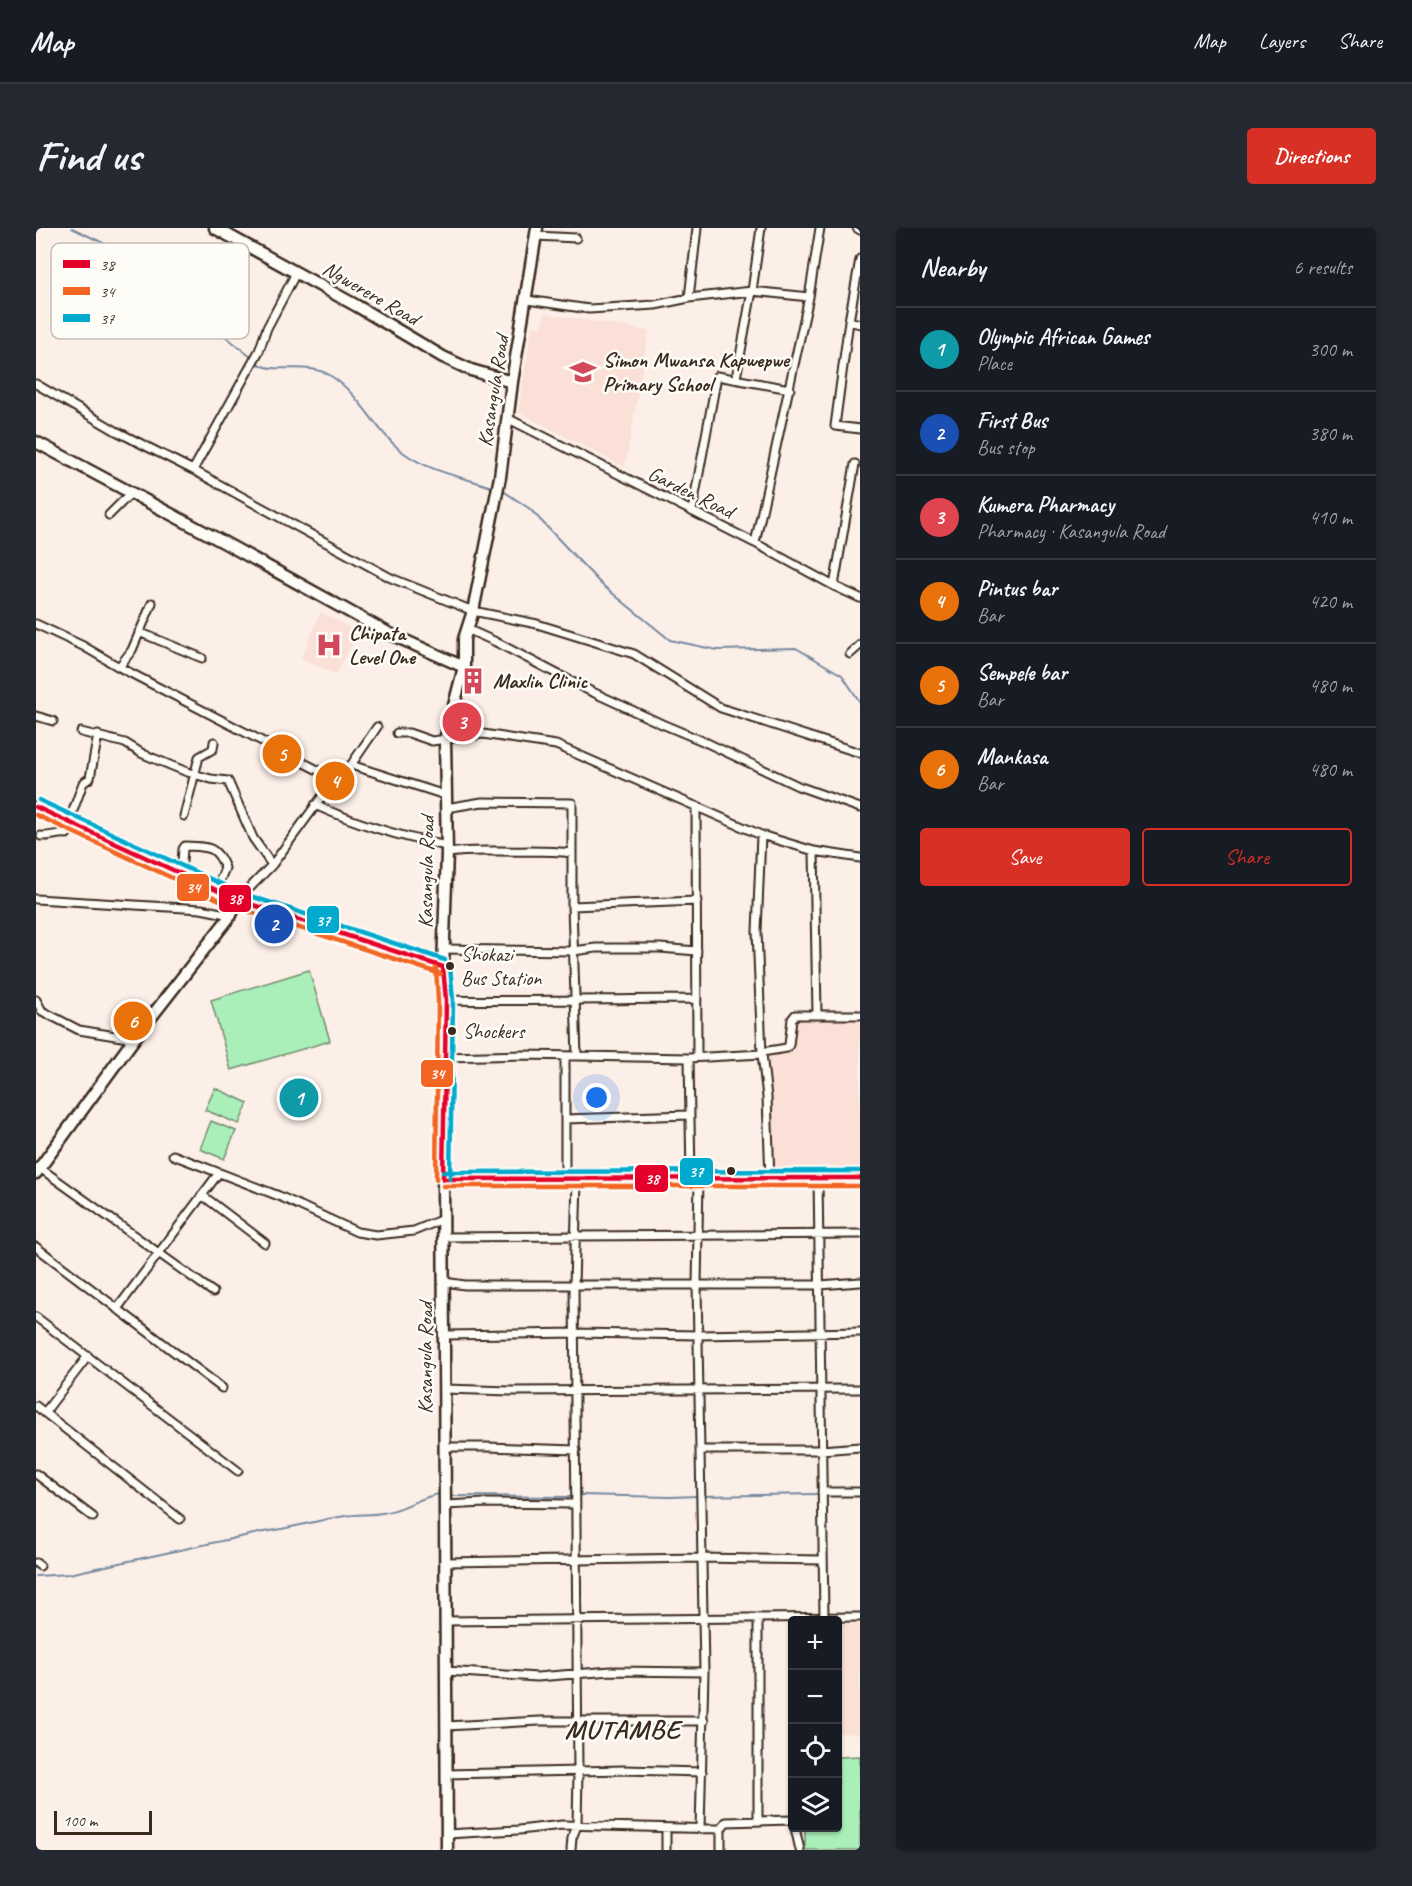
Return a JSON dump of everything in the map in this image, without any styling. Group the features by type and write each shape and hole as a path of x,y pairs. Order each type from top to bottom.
{"main road":[{"name":"Ngwerere Road","path":"215,228 242,243"},
{"name":"Kasangula Road","path":"447,1850 443,1237 446,1000 442,967 447,849 445,740 464,668 464,639 473,611 500,477 512,382 537,232"},
{"name":"Ngwerere Road","path":"249,247 443,357 471,370 512,382"},
{"path":"36,442 388,633 464,668"},
{"path":"36,807 238,900 442,967"},
{"path":"38,1171 134,1039 231,915 238,900"}],"street":[{"path":"689,298 697,228"},
{"path":"736,378 753,291 761,228"},
{"path":"755,543 809,297 820,228"},
{"path":"537,232 576,238"},
{"path":"860,260 835,426 860,429"},
{"path":"194,470 249,371 267,328 296,273"},
{"path":"527,300 589,309 655,305 689,298 753,291 809,297"},
{"path":"849,321 860,324"},
{"path":"692,511 717,376 790,389"},
{"path":"36,384 116,430 391,578 473,611 537,624 634,654 720,708 860,753"},
{"name":"Garden Road","path":"507,418 860,598"},
{"path":"834,586 855,464"},
{"path":"109,514 131,493"},
{"path":"119,667 132,650 152,603"},
{"path":"36,624 83,645 119,667 335,779"},
{"path":"468,629 653,720 798,786 860,808"},
{"path":"139,632 202,658"},
{"path":"850,654 860,645"},
{"path":"36,716 53,721"},
{"path":"238,900 272,865 335,779 351,765 377,727"},
{"path":"81,732 125,743 143,754 195,774 228,781 253,838 272,865"},
{"path":"397,732 409,733 432,741 483,734 556,745 761,835 814,851 860,858"},
{"path":"41,836 67,834 74,825 71,816 83,783 90,778 98,735"},
{"path":"184,816 199,758 213,749 214,742"},
{"path":"351,765 446,795"},
{"path":"446,808 482,802 572,803 574,999 578,1056"},
{"path":"315,805 346,819 447,849 552,850 572,853"},
{"path":"696,806 697,999 689,1115 698,1237 704,1672 700,1829"},
{"path":"761,835 757,931 770,1179"},
{"path":"176,872 182,862 184,847 212,848 225,868 216,890"},
{"path":"814,851 817,1014"},
{"path":"36,899 201,909 231,915"},
{"path":"572,906 697,901"},
{"path":"444,949 573,951 596,948 660,948 698,951"},
{"path":"446,1000 697,999"},
{"path":"36,1000 42,1011 79,1030 134,1039"},
{"path":"445,1057 693,1057 762,1053 787,1048 792,1017 795,1015 860,1015"},
{"path":"565,1056 565,1180"},
{"path":"565,1119 689,1115"},
{"path":"173,1155 279,1197 357,1232 376,1235 414,1231 443,1218"},
{"path":"38,1171 213,1292"},
{"path":"117,1309 218,1174"},
{"path":"818,1178 824,1616"},
{"path":"443,1179 860,1178"},
{"path":"571,1850 577,1826 579,1721 574,1285 577,1180"},
{"path":"202,1195 265,1243"},
{"path":"443,1237 576,1235 698,1237 860,1234"},
{"path":"36,1247 222,1388"},
{"path":"444,1282 465,1285 820,1285 860,1282"},
{"path":"36,1317 238,1471"},
{"path":"444,1335 699,1335 860,1332"},
{"path":"45,1412 88,1356"},
{"path":"444,1389 511,1391 860,1389"},
{"path":"36,1406 180,1519"},
{"path":"445,1447 576,1450"},
{"path":"701,1450 821,1450 860,1447"},
{"path":"36,1474 93,1517"},
{"path":"822,1492 860,1492"},
{"path":"445,1505 576,1504"},
{"path":"445,1562 701,1558 823,1560"},
{"path":"842,1618 860,1617"},
{"path":"446,1621 578,1618 788,1618"},
{"path":"758,1618 758,1820"},
{"path":"446,1671 529,1677 579,1673 704,1672"},
{"path":"446,1726 540,1721 704,1721"},
{"path":"447,1774 624,1770 702,1772"},
{"path":"721,1850 721,1829 726,1822 788,1820"},
{"path":"447,1834 577,1826 721,1829"},
{"path":"666,1828 666,1850"},
{"path":"796,1832 800,1850"}],"shaded area":[{"name":"Simon Mwansa Kapwepwe Primary School","path":"544,313 649,331 625,467 518,412 532,327 542,327"},
{"name":"Chipata Level One","path":"321,612 358,632 336,675 301,658"},
{"path":"860,1015 860,1169 772,1170 768,1053 795,1051 795,1016"},
{"path":"860,1623 860,1734 842,1733 842,1624"}],"green space":[{"path":"309,970 330,1041 231,1070 211,1000"},
{"path":"215,1088 248,1103 239,1124 205,1110"},
{"path":"211,1121 236,1131 224,1159 200,1149"},
{"path":"860,1756 860,1850 805,1850 805,1832 842,1832 842,1757"}],"waterway":[{"path":"72,228 103,243"},
{"path":"229,339 252,358"},
{"path":"256,362 271,368 322,371 342,384 385,435 414,460 436,470 494,488"},
{"path":"502,490 530,509 601,584 670,640 717,650 796,648 842,675 860,702"},
{"path":"36,1576 69,1574 350,1515 390,1512 439,1494"},
{"path":"703,1496 819,1494"},
{"path":"580,1495 697,1496"},
{"path":"451,1496 572,1497"}],"transit line":[{"name":"37","path":"39,800 241,893 445,960"},
{"name":"38","path":"36,807 238,900 443,967"},
{"name":"34","path":"36,815 235,907 441,974"},
{"name":"37","path":"450,966 453,1000 450,1179"},
{"name":"38","path":"443,967 446,1000 443,1179"},
{"name":"34","path":"436,968 438,1000 436,1179"},
{"name":"37","path":"443,1172 860,1171"},
{"name":"38","path":"443,1179 860,1178"},
{"name":"34","path":"443,1186 860,1186"}],"place":[{"name":"Simon Mwansa Kapwepwe Primary School","path":"583,372"},
{"name":"Chipata Level One","path":"329,645"},
{"name":"Maxlin Clinic","path":"473,681"},
{"name":"Kumera Pharmacy","path":"462,722"},
{"name":"Sempele bar","path":"282,754"},
{"name":"Pintus bar","path":"335,781"},
{"name":"First Bus","path":"274,924"},
{"name":"Shokazi Bus Station","path":"450,966"},
{"name":"Mankasa","path":"133,1021"},
{"name":"Shockers","path":"452,1031"},
{"name":"Olympic African Games","path":"299,1098"}],"district":[{"name":"MUTAMBE","path":"623,1729"}]}
